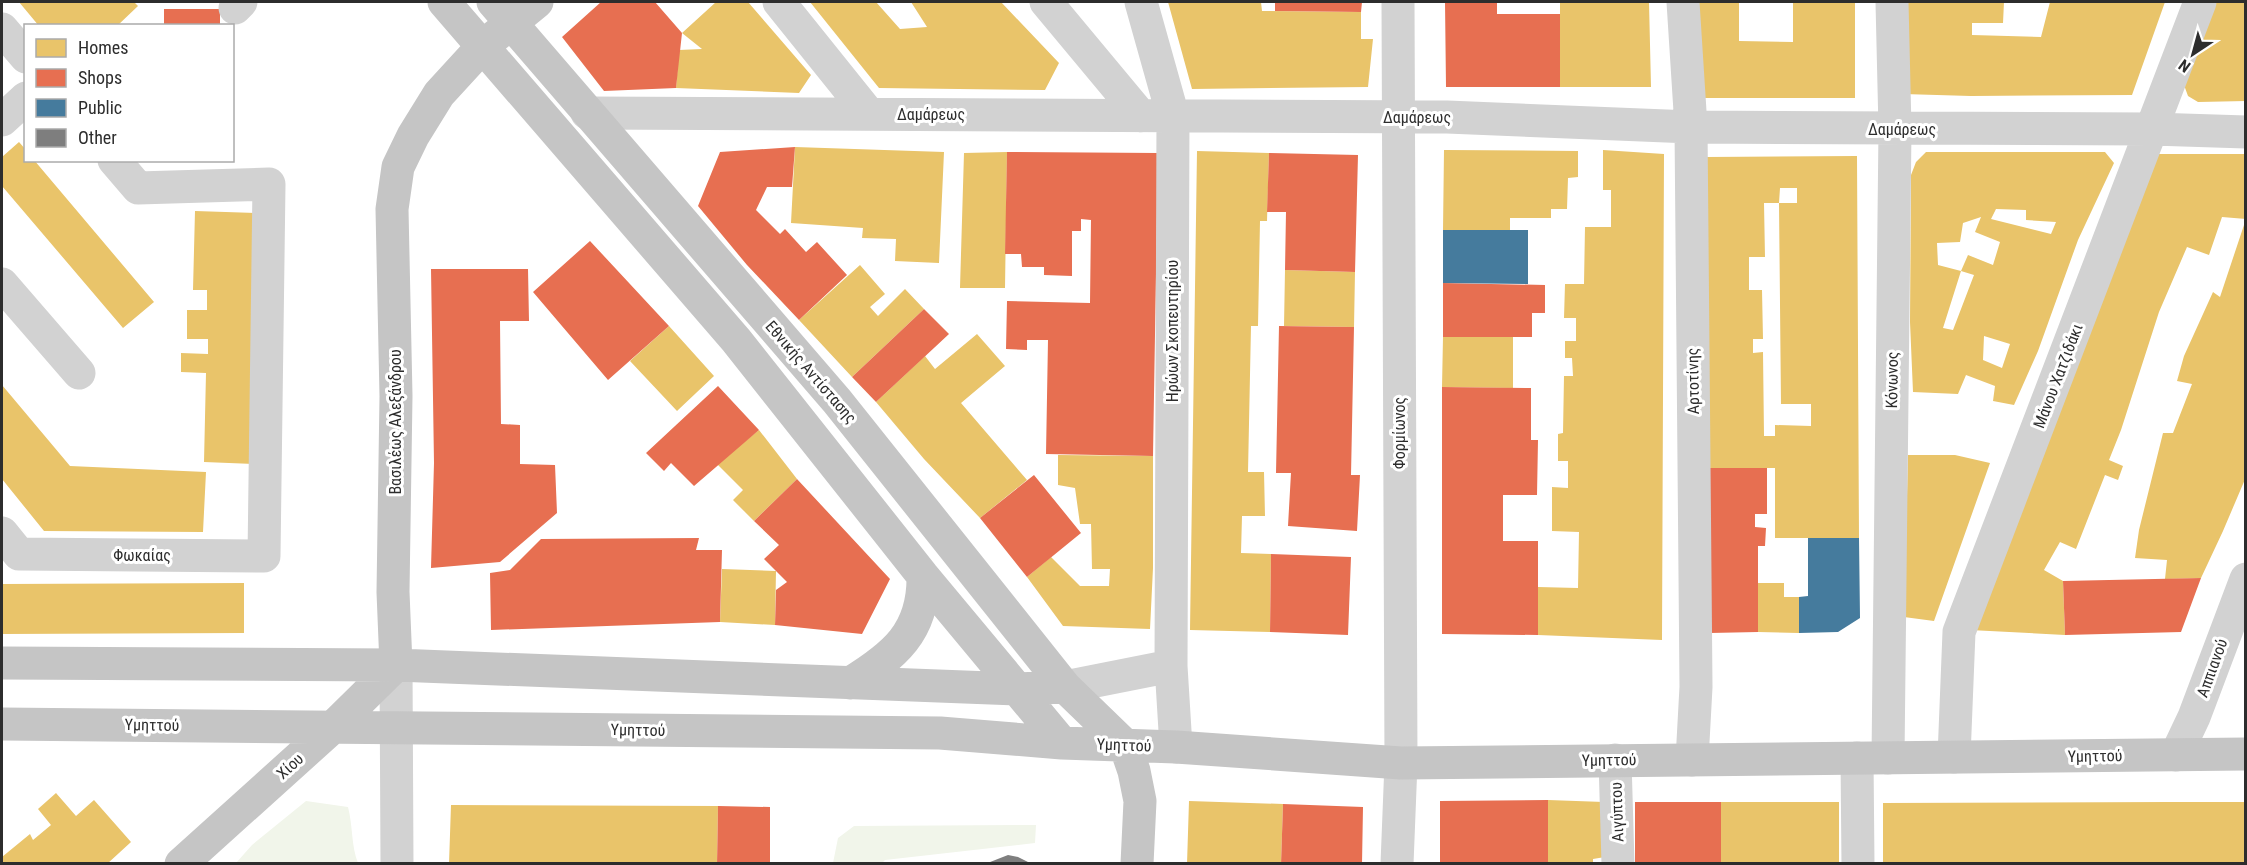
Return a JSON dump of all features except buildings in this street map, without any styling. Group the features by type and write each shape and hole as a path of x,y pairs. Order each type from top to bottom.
{"main road":[{"path":"444,2 736,340 923,576 1062,743"},
{"name":"Βασιλέως Αλεξάνδρου","path":"396,665 393,592 396,396 392,209 398,167 413,136 439,94 483,46 502,12 537,2"},
{"name":"Εθνικής Αντίστασης","path":"502,12 837,401 1065,687 1125,746"},
{"path":"850,683 880,665 908,637 923,597 923,576"},
{"path":"2,663 396,665 1017,689 1065,687"},
{"name":"Χίου","path":"181,864 333,727 396,665"},
{"name":"Υμηττού","path":"2,724 940,733 1062,743 1176,747 1401,763 2246,754"},
{"path":"1125,746 1134,771 1140,801 1137,864"}],"street":[{"path":"779,2 869,114"},
{"path":"1046,2 1141,116"},
{"name":"Ηρώων Σκοπευτηρίου","path":"1141,2 1173,116 1171,666 1176,747"},
{"name":"Φορμίωνος","path":"1396,864 1401,763 1398,2"},
{"name":"Αρτοτίνης","path":"1683,2 1691,127 1696,687 1692,760"},
{"name":"Κόνωνος","path":"1858,864 1873,758 1895,129 1892,2"},
{"name":"Μάνου Χατζιδάκι","path":"1954,757 1959,632 2200,2"},
{"path":"2,29 24,55"},
{"path":"2,120 24,100"},
{"name":"Δαμάρεως","path":"587,113 1447,117 1691,127 2152,129 2246,132"},
{"name":"Φωκαίας","path":"10,544 264,556 268,184 138,188 116,162"},
{"path":"2,284 79,373"},
{"name":"Αππιανού","path":"2176,755 2194,717 2246,579"},
{"name":"Βασιλέως Αλεξάνδρου","path":"396,665 397,864"},
{"path":"1065,687 1171,666"},
{"name":"Αιγύπτου","path":"1615,760 1618,864"}],"shaded area":[{"path":"306,801 348,807 358,863 236,863 252,845"},
{"path":"1036,825 1035,843 885,860 882,863 833,863 838,838 854,826"}]}
